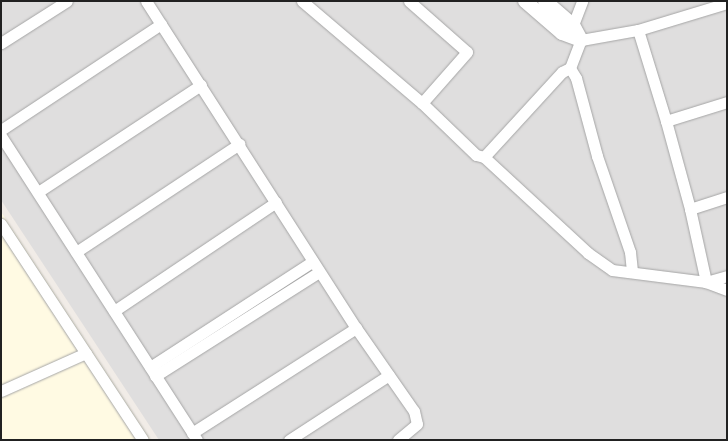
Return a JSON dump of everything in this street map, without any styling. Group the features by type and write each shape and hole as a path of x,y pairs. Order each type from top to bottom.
{"street":[{"path":"1,43 67,1"},
{"path":"146,1 239,144 319,272 418,418 414,428 398,440"},
{"path":"302,1 422,103 476,155 484,157 588,253 612,270 632,271 706,282 727,290"},
{"path":"409,1 467,52 422,103"},
{"path":"525,1 562,33 581,40 638,30 711,4 727,3"},
{"path":"484,157 562,72 570,68 581,40 573,25 545,1"},
{"path":"573,25 582,1"},
{"path":"1,130 161,24"},
{"path":"638,30 666,121 690,209 706,282"},
{"path":"570,68 576,78 597,156 630,252 632,271"},
{"path":"38,192 201,85"},
{"path":"666,121 727,102"},
{"path":"1,136 194,437 356,328"},
{"path":"76,252 239,144"},
{"path":"690,209 727,197"},
{"path":"114,311 276,202"},
{"path":"1,224 143,440"},
{"path":"153,371 313,261"},
{"path":"153,371 319,272"},
{"path":"706,282 727,276"},
{"path":"1,391 86,353"},
{"path":"289,440 389,376"}],"shaded area":[{"path":"1,1 727,1 727,440 159,440 1,200"},
{"path":"1,212 6,219 151,440 1,440"}]}
